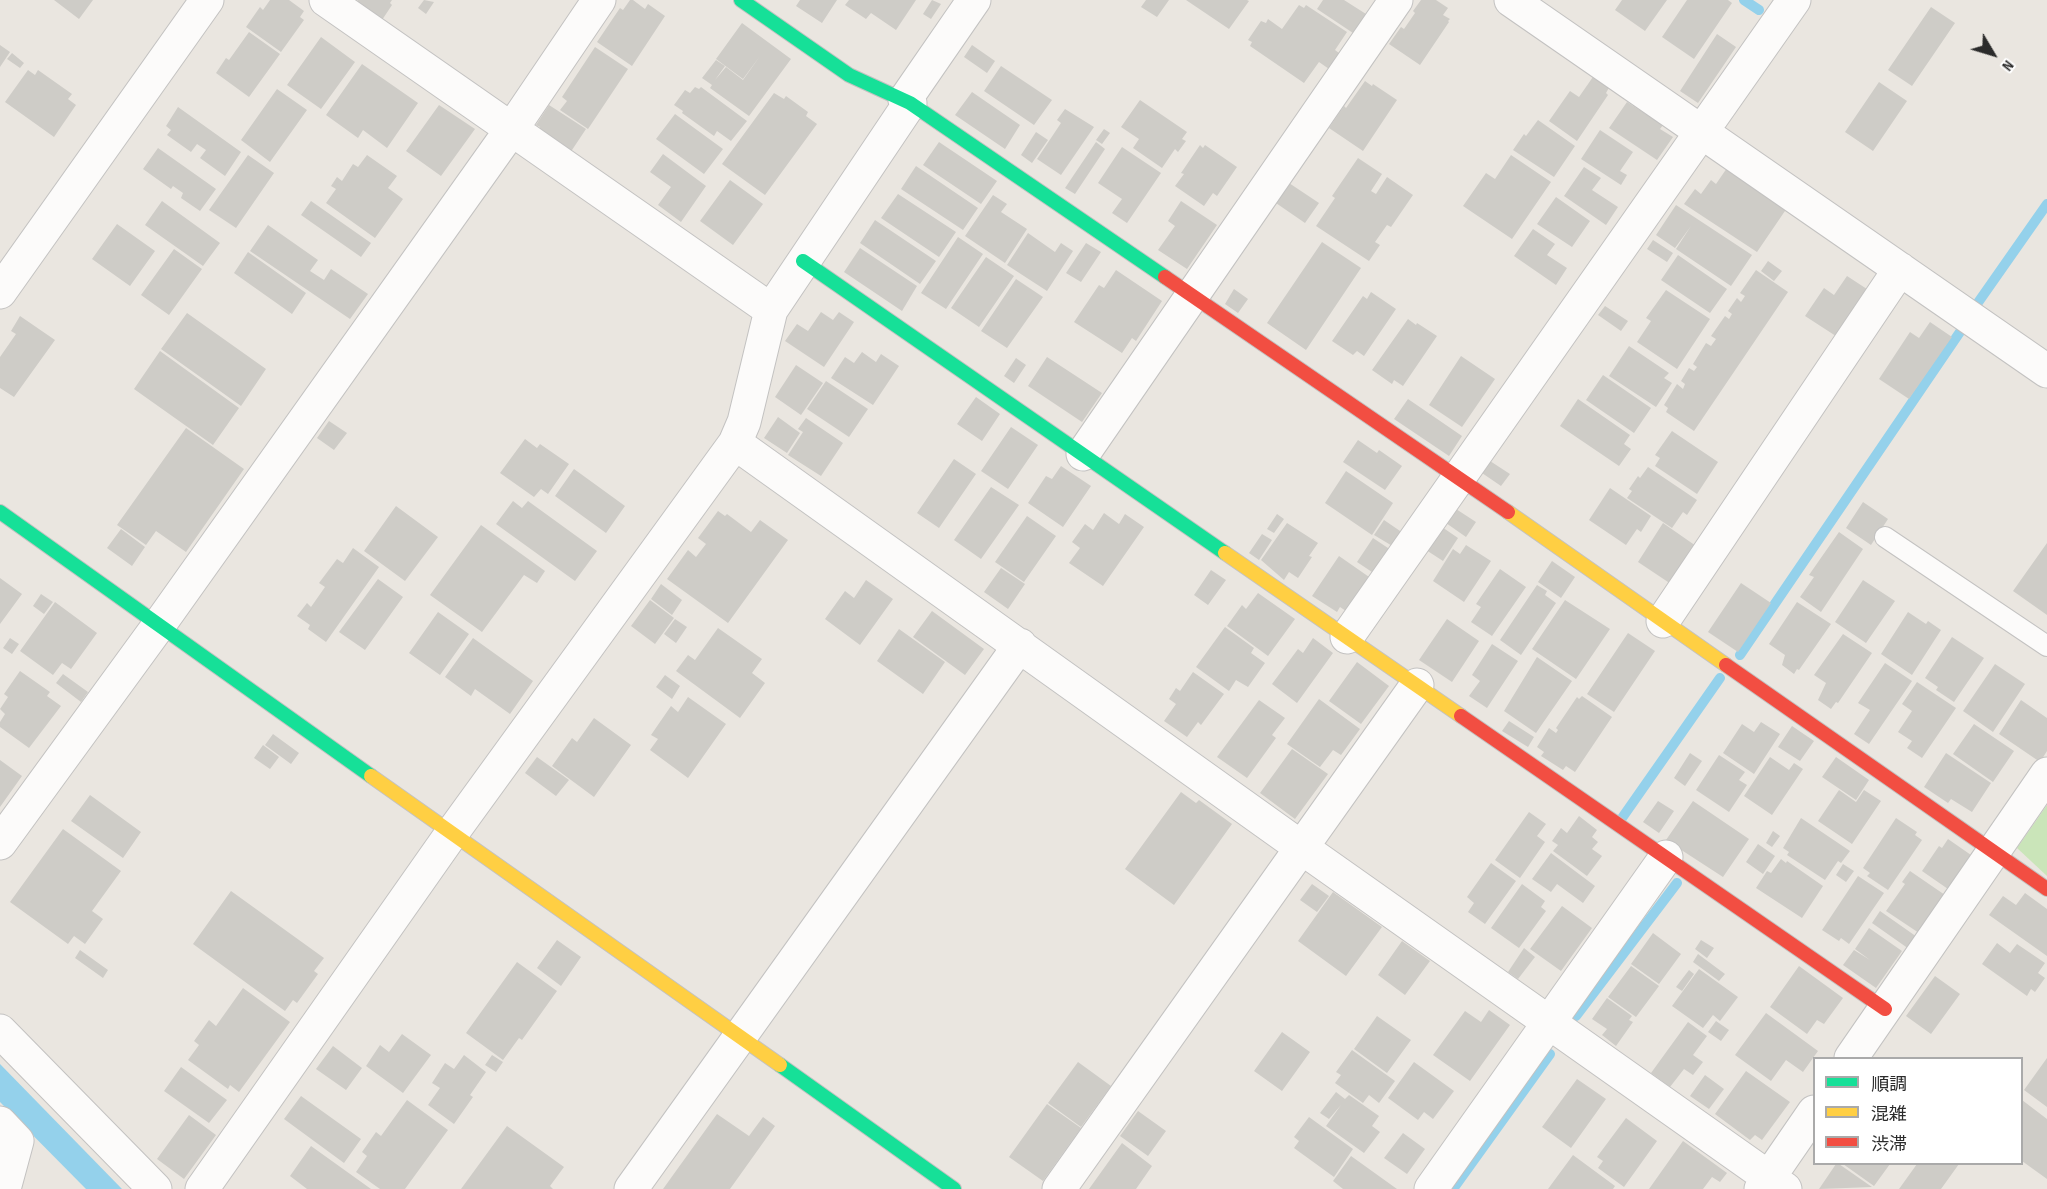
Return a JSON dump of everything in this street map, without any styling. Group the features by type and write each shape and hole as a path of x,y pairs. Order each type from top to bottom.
{"street":[{"path":"0,292 207,0"},
{"path":"326,0 771,310"},
{"path":"0,843 159,626 511,130 599,0"},
{"path":"741,0 849,75 908,101 1459,478 2047,889"},
{"path":"202,1189 452,833 735,443 744,422 771,310 974,0"},
{"path":"1083,454 1396,0"},
{"path":"1511,0 2047,371"},
{"path":"1347,637 1703,133 1794,0"},
{"path":"803,261 1885,1009"},
{"path":"1663,621 1900,269"},
{"path":"735,443 1549,1023 1772,1185 1813,1115"},
{"path":"0,512 954,1189"},
{"path":"631,1189 1020,645"},
{"path":"1059,1189 1417,685"},
{"path":"1852,1057 2047,774"},
{"path":"1431,1189 1666,857"},
{"path":"0,1031 155,1189"},
{"path":"0,1124 17,1141 4,1189"}],"lane":[{"path":"1885,537 2047,646"}],"green space":[{"path":"2047,805 2047,876 2017,848"}],"water":[{"path":"0,1064 122,1189 86,1189 0,1102"}],"building":[{"path":"54,0 93,0 79,19"},
{"path":"270,0 289,0 304,11 300,17 304,20 281,52 246,27 260,7 263,10"},
{"path":"358,0 392,0 390,3 392,5 378,26 352,8"},
{"path":"424,0 434,2 426,14 418,8"},
{"path":"630,0 645,9 648,4 665,16 632,66 597,42 620,8 623,10"},
{"path":"800,0 837,0 822,23 796,6"},
{"path":"849,0 916,0 896,30 871,13 866,19 845,5"},
{"path":"932,0 941,4 931,19 923,14"},
{"path":"1146,0 1169,0 1157,17 1141,7"},
{"path":"1186,0 1247,0 1249,1 1229,29"},
{"path":"1323,0 1344,0 1366,14 1353,33 1317,9"},
{"path":"1421,0 1436,0 1448,8 1443,15 1450,19 1420,65 1389,44 1401,27 1404,29"},
{"path":"1622,0 1667,0 1645,31 1615,10"},
{"path":"1687,0 1728,0 1732,3 1694,59 1662,37"},
{"path":"1299,5 1304,8 1306,5 1347,32 1335,50 1339,53 1329,69 1319,62 1304,83 1250,46 1252,42 1248,40 1261,21 1266,23 1268,19 1282,29"},
{"path":"1931,7 1955,23 1912,86 1888,70"},
{"path":"742,23 791,59 749,116 710,88 712,85 702,78 716,60 725,66 715,80 726,67 743,80 760,56 743,79 716,59"},
{"path":"249,32 280,54 249,97 216,73 226,58 229,60"},
{"path":"1717,34 1736,47 1698,103 1680,91"},
{"path":"321,37 355,62 321,109 287,85"},
{"path":"0,45 10,52 0,67"},
{"path":"972,45 995,61 987,73 964,57"},
{"path":"595,47 628,69 588,129 560,110 567,101 562,97"},
{"path":"12,53 24,63 20,68 7,59"},
{"path":"362,64 418,103 387,148 363,130 358,138 326,115"},
{"path":"1001,66 1052,100 1034,125 984,91"},
{"path":"28,70 35,75 38,70 72,94 68,99 76,105 54,137 5,102"},
{"path":"1595,74 1611,84 1606,93 1608,95 1577,141 1549,121 1570,91 1579,97"},
{"path":"1365,81 1397,100 1363,151 1329,128"},
{"path":"1879,82 1907,101 1873,151 1845,132"},
{"path":"695,87 699,89 701,87 747,121 731,141 717,131 714,136 674,105 685,90 690,93"},
{"path":"277,89 307,110 270,162 241,140"},
{"path":"972,92 1020,125 1005,149 955,115"},
{"path":"774,93 784,99 786,96 808,112 806,116 817,124 765,195 722,164"},
{"path":"1140,100 1187,132 1182,139 1186,141 1178,152 1175,149 1162,168 1133,148 1139,139 1121,127"},
{"path":"1627,102 1663,125 1660,129 1673,137 1657,160 1609,128"},
{"path":"439,105 475,129 441,176 406,151"},
{"path":"549,105 586,129 570,153 537,131 540,127 536,125"},
{"path":"178,107 241,152 225,176 200,158 206,150 197,144 191,152 167,135 171,130 166,126"},
{"path":"1065,109 1094,127 1061,175 1037,159 1061,123 1057,120"},
{"path":"675,114 723,149 704,174 656,139"},
{"path":"1538,120 1575,146 1554,177 1513,150"},
{"path":"1104,129 1110,133 1102,144 1096,140"},
{"path":"1600,130 1633,152 1620,171 1627,175 1621,185 1581,159"},
{"path":"1036,132 1048,140 1032,163 1021,155"},
{"path":"939,142 997,181 981,204 923,165"},
{"path":"1096,142 1105,149 1075,194 1065,188"},
{"path":"1200,145 1203,148 1205,145 1237,167 1217,196 1213,193 1204,206 1175,186"},
{"path":"1122,147 1161,173 1127,223 1112,213 1122,199 1098,183"},
{"path":"158,148 216,189 200,211 181,198 183,193 173,186 171,189 143,169"},
{"path":"663,154 706,186 681,222 658,205 671,187 650,172"},
{"path":"248,155 274,173 236,228 209,210"},
{"path":"367,155 397,176 388,188 403,199 375,238 326,203 336,189 331,186 337,177 342,181 353,164 358,167"},
{"path":"1511,155 1551,182 1512,239 1463,206 1486,173 1495,179"},
{"path":"1358,158 1382,174 1371,191 1376,194 1387,177 1413,195 1391,227 1387,225 1375,242 1380,245 1369,261 1316,226 1335,198 1332,196"},
{"path":"916,166 978,208 963,230 901,189"},
{"path":"1584,167 1601,178 1592,190 1618,207 1606,225 1564,196"},
{"path":"1727,168 1787,208 1757,252 1684,204 1695,189 1701,194 1711,180 1716,184"},
{"path":"730,180 763,204 733,245 700,221"},
{"path":"1286,181 1319,203 1305,223 1273,201"},
{"path":"898,194 956,232 939,257 881,218"},
{"path":"993,195 1007,204 1001,212 1027,229 1005,263 965,236"},
{"path":"1556,197 1590,221 1572,247 1537,224"},
{"path":"162,201 220,243 203,266 145,225"},
{"path":"311,201 371,243 361,257 301,215"},
{"path":"1181,201 1217,225 1187,269 1158,250 1175,226 1168,221"},
{"path":"1676,205 1752,255 1731,286 1676,249 1691,226 1675,248 1656,235"},
{"path":"875,220 936,261 920,284 860,243"},
{"path":"117,224 155,251 130,286 92,259"},
{"path":"268,225 318,260 310,271 324,280 331,269 368,294 350,319 250,251"},
{"path":"1533,229 1555,244 1547,255 1567,268 1556,285 1514,256"},
{"path":"1028,233 1055,252 1061,243 1073,251 1047,291 1007,265"},
{"path":"958,237 983,254 946,309 921,293"},
{"path":"1653,240 1673,253 1667,262 1647,249"},
{"path":"1322,242 1361,268 1306,350 1267,323"},
{"path":"1086,243 1101,252 1081,282 1066,273"},
{"path":"860,248 917,286 902,311 844,272"},
{"path":"174,249 202,269 169,315 141,295"},
{"path":"248,252 306,293 292,314 234,273"},
{"path":"1678,255 1727,289 1710,313 1661,280"},
{"path":"986,257 1014,276 979,327 951,308"},
{"path":"1768,261 1782,271 1774,281 1761,271"},
{"path":"1116,270 1162,301 1136,341 1132,338 1122,353 1074,322 1099,285 1104,288"},
{"path":"1756,270 1788,292 1694,431 1666,412 1668,408 1664,405 1677,384 1683,389 1685,384 1681,381 1689,368 1694,371 1697,367 1693,364 1706,343 1711,346 1716,339 1711,336 1725,316 1729,319 1732,314 1728,311 1737,298 1741,302 1745,296 1740,293"},
{"path":"1847,276 1873,293 1842,340 1805,316 1824,288 1834,295"},
{"path":"1016,279 1043,297 1007,348 981,331"},
{"path":"1234,289 1248,299 1238,313 1225,304"},
{"path":"1666,290 1710,319 1677,369 1637,342 1651,321 1646,318"},
{"path":"1371,292 1396,309 1364,356 1357,351 1353,355 1332,341 1363,296 1367,299"},
{"path":"1605,306 1628,321 1621,331 1598,315"},
{"path":"821,312 833,320 839,312 854,322 824,367 785,341 797,324 808,331"},
{"path":"187,313 266,369 241,406 161,349"},
{"path":"20,316 55,340 14,397 0,388 0,357 16,334 11,331"},
{"path":"1408,319 1437,336 1403,386 1394,380 1392,384 1372,370"},
{"path":"1930,322 1952,337 1909,399 1879,379 1910,332 1919,338"},
{"path":"1629,346 1669,373 1664,378 1672,383 1656,407 1609,376"},
{"path":"160,351 239,408 213,445 134,389"},
{"path":"862,352 876,362 881,354 899,366 873,405 831,378 845,357 854,363"},
{"path":"1461,356 1495,379 1462,427 1429,405"},
{"path":"1047,357 1102,393 1082,422 1028,386"},
{"path":"1016,358 1026,365 1014,383 1004,376"},
{"path":"796,365 823,383 801,415 775,397"},
{"path":"1603,375 1651,408 1634,433 1586,400"},
{"path":"826,381 868,409 849,437 807,409"},
{"path":"976,397 1000,414 982,441 957,424"},
{"path":"1408,399 1462,436 1449,456 1394,419"},
{"path":"1578,399 1630,435 1624,444 1631,449 1619,466 1560,426"},
{"path":"778,417 800,433 787,453 764,438"},
{"path":"806,418 843,443 821,476 788,455 803,432 798,429"},
{"path":"329,421 347,433 334,450 317,438"},
{"path":"1011,427 1038,445 1008,489 981,471"},
{"path":"186,428 244,469 186,552 156,531 146,545 117,525"},
{"path":"1672,431 1718,462 1697,494 1655,466 1660,458 1655,455"},
{"path":"525,439 537,448 540,444 569,464 548,494 541,489 534,497 500,473"},
{"path":"1358,440 1377,453 1379,450 1402,466 1385,490 1343,462"},
{"path":"954,459 976,474 939,528 917,513"},
{"path":"1490,461 1510,474 1501,486 1482,473"},
{"path":"1061,466 1091,486 1063,527 1028,503 1046,476 1052,479"},
{"path":"1648,467 1697,500 1687,515 1683,512 1672,528 1627,498 1632,491 1629,489"},
{"path":"574,469 625,506 606,533 555,496"},
{"path":"1346,471 1393,503 1372,535 1325,503"},
{"path":"991,487 1019,505 981,559 954,540"},
{"path":"1610,488 1651,516 1641,532 1637,529 1626,545 1589,520"},
{"path":"513,501 522,508 528,501 597,551 575,581 496,524"},
{"path":"1863,502 1888,519 1871,545 1846,528"},
{"path":"396,506 438,537 405,581 364,551"},
{"path":"1456,509 1476,522 1466,537 1446,523"},
{"path":"718,511 725,516 727,514 751,532 760,520 788,540 728,623 667,579 688,550 696,557 706,544 698,538"},
{"path":"1104,513 1119,524 1125,514 1144,527 1103,586 1069,563 1080,548 1072,542 1085,524 1093,530"},
{"path":"1277,514 1284,519 1274,533 1267,529"},
{"path":"1027,516 1056,536 1024,582 995,562"},
{"path":"1384,520 1403,533 1394,547 1374,535"},
{"path":"1287,523 1318,543 1298,578 1289,572 1284,580 1261,560"},
{"path":"1663,523 1696,546 1671,584 1638,562"},
{"path":"481,525 545,571 537,583 524,575 482,632 430,595"},
{"path":"1439,525 1458,538 1443,561 1423,548"},
{"path":"121,529 145,547 132,566 107,548"},
{"path":"1839,532 1863,549 1821,612 1800,597 1814,577 1809,575"},
{"path":"1262,534 1272,540 1259,560 1249,553"},
{"path":"1373,538 1391,550 1375,574 1357,562"},
{"path":"2047,543 2047,615 2013,591"},
{"path":"1466,545 1491,561 1464,602 1433,581 1453,549 1460,554"},
{"path":"353,548 379,567 326,642 308,629 310,625 297,616 307,603 311,607 325,587 319,583 337,559 343,563"},
{"path":"1339,556 1372,579 1349,613 1340,607 1337,612 1312,596"},
{"path":"1552,561 1575,577 1561,598 1538,582"},
{"path":"1001,568 1025,584 1008,609 984,592"},
{"path":"1500,569 1526,587 1492,636 1471,622 1481,607 1476,604"},
{"path":"1211,570 1226,580 1208,605 1194,595"},
{"path":"0,578 22,594 0,624"},
{"path":"378,579 403,597 365,650 339,632"},
{"path":"866,580 893,599 860,645 825,619 845,591 854,598"},
{"path":"1863,580 1895,601 1866,643 1835,622"},
{"path":"1741,583 1771,603 1738,652 1708,632"},
{"path":"661,584 682,600 672,615 651,599"},
{"path":"1537,585 1547,591 1545,595 1556,603 1521,655 1500,640"},
{"path":"1258,593 1295,619 1268,656 1227,626 1242,605 1246,609"},
{"path":"41,594 53,602 44,614 33,606"},
{"path":"650,600 674,618 655,644 631,626"},
{"path":"1565,600 1610,629 1576,679 1532,649"},
{"path":"55,602 97,633 71,669 62,663 53,675 20,651"},
{"path":"1797,602 1831,624 1794,674 1782,665 1785,655 1769,644"},
{"path":"932,611 984,649 965,675 913,637"},
{"path":"438,612 469,634 440,675 409,653"},
{"path":"1908,612 1926,624 1928,621 1941,630 1912,675 1881,654"},
{"path":"675,619 687,627 676,643 664,634"},
{"path":"1447,619 1479,641 1452,682 1419,660"},
{"path":"1225,627 1254,648 1251,653 1265,663 1248,687 1236,680 1229,691 1196,667"},
{"path":"718,628 762,659 752,673 765,683 740,718 676,671 688,655 695,660"},
{"path":"899,629 945,662 923,694 877,661"},
{"path":"1628,633 1655,651 1614,712 1587,694"},
{"path":"1843,634 1872,653 1838,703 1836,702 1831,709 1818,700 1826,683 1814,675"},
{"path":"1952,637 1984,658 1954,702 1936,690 1938,687 1925,678"},
{"path":"10,638 19,644 12,654 3,648"},
{"path":"473,638 533,681 510,714 475,689 471,696 445,677"},
{"path":"1313,638 1333,653 1297,703 1272,684 1298,649 1303,653"},
{"path":"1492,644 1518,661 1487,708 1469,696 1480,681 1472,675"},
{"path":"1537,657 1572,681 1536,733 1504,711"},
{"path":"1357,662 1389,686 1361,724 1329,701"},
{"path":"1885,663 1912,681 1869,744 1854,734 1870,710 1858,703"},
{"path":"1995,664 2025,684 1993,732 1963,711"},
{"path":"20,671 50,692 47,696 61,706 29,748 0,727 5,714 0,709 8,697 4,694"},
{"path":"1193,672 1224,694 1201,725 1198,722 1187,737 1164,721 1176,704 1169,699 1176,688 1180,691"},
{"path":"63,674 88,692 81,702 56,683"},
{"path":"665,675 680,686 672,699 656,687"},
{"path":"1917,682 1956,708 1922,758 1907,748 1912,741 1898,732 1912,711 1902,704"},
{"path":"1582,696 1612,717 1575,772 1566,766 1563,770 1541,756 1544,752 1537,747 1549,728 1556,733 1558,730 1556,728 1577,697 1579,699"},
{"path":"688,697 726,724 688,778 650,750 658,739 651,735 671,706 678,712"},
{"path":"1319,699 1360,729 1341,755 1333,750 1320,767 1287,744"},
{"path":"1259,700 1285,718 1272,735 1276,738 1247,778 1217,757"},
{"path":"2021,700 2047,718 2047,751 2040,762 1999,734"},
{"path":"594,718 631,745 594,797 552,766 572,738 577,742"},
{"path":"1509,721 1534,737 1528,747 1502,731"},
{"path":"1761,722 1780,734 1754,774 1723,753 1742,724 1754,732"},
{"path":"1974,724 2014,751 1993,782 1953,754"},
{"path":"1792,726 1814,741 1800,761 1778,747"},
{"path":"273,734 299,753 291,764 265,745"},
{"path":"263,745 279,757 270,769 254,758"},
{"path":"1292,749 1328,774 1295,819 1260,793"},
{"path":"1690,753 1702,761 1685,786 1674,778"},
{"path":"1946,753 1991,783 1972,812 1951,799 1948,803 1924,787"},
{"path":"1719,755 1745,772 1739,780 1747,785 1729,812 1696,790"},
{"path":"537,757 569,780 556,796 525,773"},
{"path":"1770,757 1789,770 1794,763 1803,769 1772,815 1744,796"},
{"path":"1836,757 1869,780 1856,800 1822,777"},
{"path":"0,760 22,776 0,807"},
{"path":"1839,790 1856,802 1864,790 1881,801 1852,844 1818,821"},
{"path":"1181,792 1196,803 1199,800 1232,824 1174,905 1125,869"},
{"path":"90,795 141,832 123,858 71,821"},
{"path":"1658,801 1674,811 1659,833 1643,822"},
{"path":"1693,801 1749,839 1723,877 1666,840"},
{"path":"1529,812 1546,824 1537,836 1545,842 1520,878 1495,860"},
{"path":"1579,816 1597,830 1592,837 1598,842 1592,849 1602,856 1587,876 1553,851 1558,845 1552,841 1561,828 1567,833"},
{"path":"1801,818 1850,851 1841,863 1838,861 1825,880 1787,855 1789,852 1783,848"},
{"path":"1896,818 1917,832 1915,835 1922,840 1888,890 1867,876 1870,873 1863,868"},
{"path":"63,829 121,871 92,911 103,919 85,944 74,936 68,944 10,902"},
{"path":"1773,831 1780,836 1772,847 1766,843"},
{"path":"1948,839 1971,855 1948,889 1922,871 1939,846 1942,848"},
{"path":"1758,844 1775,856 1763,874 1746,862"},
{"path":"1551,853 1595,886 1583,903 1557,884 1551,892 1532,879"},
{"path":"1781,859 1823,886 1802,918 1756,888 1767,871 1771,873"},
{"path":"1491,863 1516,881 1485,924 1468,912 1474,903 1467,897"},
{"path":"1843,864 1854,871 1846,882 1836,875"},
{"path":"1910,871 1945,895 1919,933 1886,911 1905,884 1902,882"},
{"path":"1858,876 1884,893 1849,944 1841,938 1839,941 1822,930"},
{"path":"1312,884 1329,896 1317,912 1300,900"},
{"path":"1522,884 1545,901 1541,907 1546,911 1519,948 1491,928"},
{"path":"231,891 324,958 314,971 318,974 297,1003 293,1000 285,1011 193,944"},
{"path":"1333,892 1382,927 1346,976 1298,941"},
{"path":"2025,893 2047,909 2047,956 1989,915 2003,896 2016,905"},
{"path":"1562,906 1592,928 1561,971 1530,949"},
{"path":"1880,911 1917,937 1909,949 1872,923"},
{"path":"1869,928 1902,951 1876,988 1843,965 1854,950 1870,960 1855,949"},
{"path":"1653,933 1681,954 1659,984 1631,964"},
{"path":"557,940 581,957 561,986 537,968"},
{"path":"1701,940 1714,948 1707,958 1695,949"},
{"path":"1402,941 1430,961 1405,995 1378,975"},
{"path":"1997,943 2010,953 2017,944 2045,963 2038,973 2045,978 2035,992 2031,989 2027,996 1982,964"},
{"path":"1524,948 1535,957 1518,979 1508,972"},
{"path":"80,950 108,970 103,978 75,958"},
{"path":"1698,954 1725,974 1719,981 1693,962"},
{"path":"517,962 557,991 522,1040 519,1038 503,1060 466,1033"},
{"path":"1631,966 1659,986 1636,1017 1608,997"},
{"path":"1799,966 1843,998 1824,1024 1817,1020 1807,1034 1770,1007"},
{"path":"1699,969 1738,997 1720,1021 1713,1015 1703,1028 1672,1006"},
{"path":"1689,970 1694,974 1682,991 1676,987"},
{"path":"1935,976 1960,994 1931,1034 1906,1016"},
{"path":"243,988 290,1022 239,1092 230,1085 228,1089 188,1060 199,1045 194,1041 209,1020 216,1026"},
{"path":"1607,998 1632,1016 1629,1020 1633,1022 1616,1046 1602,1035 1607,1029 1592,1019"},
{"path":"1489,1010 1510,1025 1470,1081 1433,1055 1465,1011 1481,1022"},
{"path":"1766,1013 1818,1051 1803,1072 1786,1060 1771,1081 1735,1055"},
{"path":"1377,1016 1411,1040 1387,1073 1354,1049"},
{"path":"1716,1021 1729,1030 1721,1041 1708,1032"},
{"path":"1688,1022 1707,1036 1693,1055 1703,1062 1693,1075 1684,1069 1670,1087 1651,1073"},
{"path":"1282,1032 1310,1052 1282,1091 1254,1071"},
{"path":"402,1034 431,1055 403,1093 366,1066 380,1045 389,1052"},
{"path":"333,1046 362,1068 346,1090 316,1069"},
{"path":"1352,1050 1395,1081 1379,1103 1369,1095 1363,1103 1335,1083 1341,1075 1336,1072"},
{"path":"464,1055 486,1072 470,1095 473,1097 454,1124 428,1105 440,1088 432,1083 445,1063 454,1069"},
{"path":"492,1055 503,1062 496,1072 485,1065"},
{"path":"2047,1058 2047,1107 2024,1090"},
{"path":"1078,1062 1111,1086 1081,1127 1048,1103"},
{"path":"1414,1062 1454,1091 1433,1119 1424,1112 1418,1120 1388,1098"},
{"path":"181,1067 227,1100 209,1123 164,1091"},
{"path":"1746,1071 1790,1102 1762,1140 1755,1135 1750,1140 1715,1114"},
{"path":"1705,1075 1724,1089 1709,1109 1690,1096"},
{"path":"1577,1079 1606,1099 1571,1148 1542,1127"},
{"path":"1336,1092 1345,1099 1349,1095 1379,1116 1372,1126 1380,1132 1364,1153 1326,1126 1341,1105 1329,1119 1320,1113"},
{"path":"301,1096 361,1139 344,1163 284,1119"},
{"path":"407,1100 448,1130 405,1189 380,1189 356,1172 367,1156 362,1152 376,1132 381,1136"},
{"path":"2023,1101 2047,1119 2047,1179 2023,1162"},
{"path":"1047,1104 1081,1128 1043,1181 1009,1157"},
{"path":"1138,1111 1166,1131 1148,1156 1120,1136"},
{"path":"717,1114 749,1136 763,1117 775,1126 730,1189 663,1189"},
{"path":"189,1115 216,1135 184,1179 157,1159"},
{"path":"1309,1117 1353,1149 1334,1177 1294,1148 1299,1141 1294,1137"},
{"path":"1626,1118 1657,1141 1624,1187 1598,1168 1603,1161 1597,1157"},
{"path":"507,1126 564,1167 550,1186 553,1189 461,1189"},
{"path":"1403,1133 1425,1149 1407,1174 1384,1158"},
{"path":"1683,1141 1727,1173 1720,1182 1712,1177 1703,1189 1649,1189"},
{"path":"1122,1143 1152,1166 1136,1189 1089,1189"},
{"path":"311,1146 371,1189 307,1189 290,1176"},
{"path":"1573,1155 1615,1186 1613,1189 1548,1189"},
{"path":"1351,1156 1397,1189 1343,1189 1333,1181"},
{"path":"1835,1165 1840,1165 1872,1187 1819,1189"},
{"path":"1844,1165 1889,1165 1874,1186"},
{"path":"1916,1165 1958,1165 1941,1189 1899,1189"}],"waterway":[{"path":"1744,0 1759,10"},
{"path":"1977,304 2047,204"},
{"path":"1740,655 1962,329"},
{"path":"1622,818 1720,678"},
{"path":"1576,1016 1677,883"},
{"path":"1453,1189 1550,1054"}],"traffic: fast":[{"path":"741,0 849,75 910,103 1165,277"},
{"path":"803,261 1225,553"},
{"path":"0,512 371,776"},
{"path":"780,1065 954,1189"}],"traffic: slow":[{"path":"1508,512 1726,665"},
{"path":"1225,553 1461,716"},
{"path":"371,776 780,1065"}],"traffic: jam":[{"path":"1165,277 1508,512"},
{"path":"1726,665 2047,889"},
{"path":"1461,716 1885,1009"}]}
